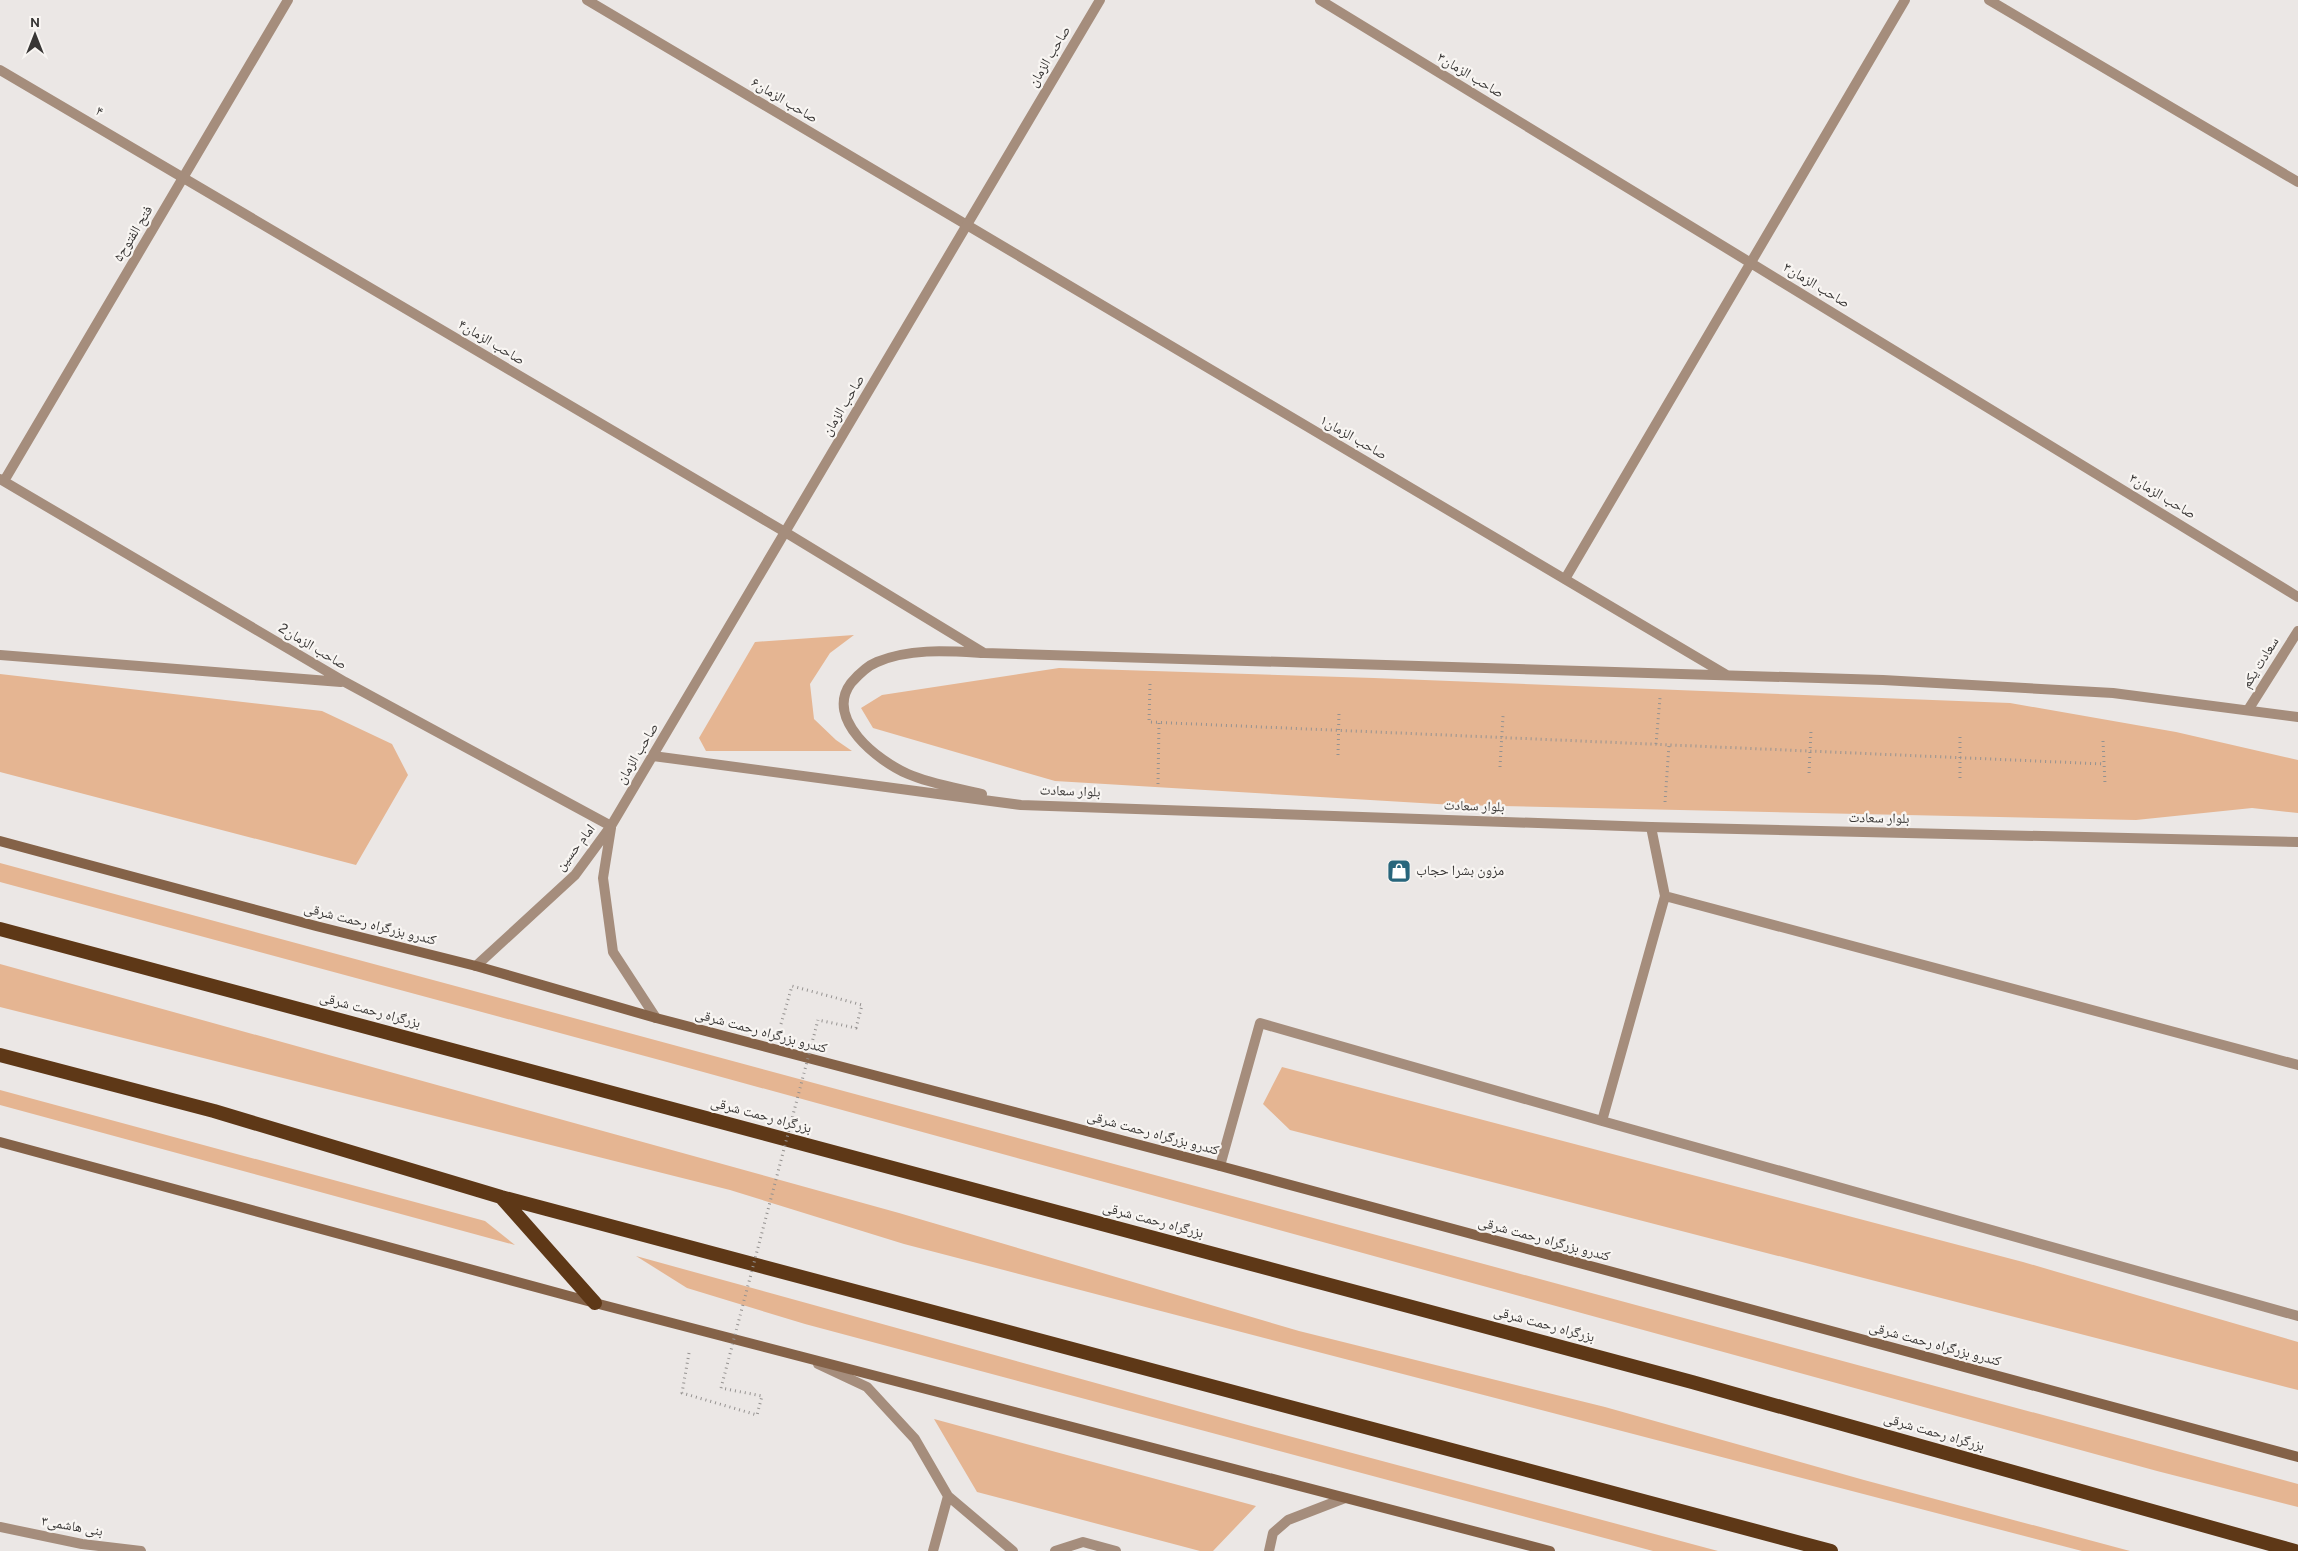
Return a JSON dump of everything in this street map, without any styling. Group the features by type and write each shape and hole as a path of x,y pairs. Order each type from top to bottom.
{"highway":[{"name":"بزرگراه رحمت شرقی","path":"0,929 1682,1379 2295,1551"},
{"path":"0,1055 214,1111 501,1197 1831,1551"},
{"path":"501,1197 595,1303"}],"main road":[{"name":"کندرو بزرگراه رحمت شرقی","path":"0,840 316,926 476,966 656,1018 1220,1166 2298,1457"},
{"path":"0,1142 595,1303 1550,1551"}],"street":[{"name":"فتح الفتوح۵","path":"2,480 288,0"},
{"name":"صاحب الزمان۶","path":"587,0 966,226"},
{"name":"صاحب الزمان","path":"611,826 1100,0"},
{"name":"صاحب الزمان۳","path":"1320,0 2298,597"},
{"path":"1565,579 1905,0"},
{"path":"1989,0 2298,182"},
{"name":"۴","path":"0,70 184,177"},
{"name":"صاحب الزمان۴","path":"184,177 785,532"},
{"name":"صاحب الزمان۱","path":"966,226 1725,674"},
{"name":"2صاحب الزمان","path":"2,480 345,682 611,826"},
{"path":"785,532 984,653"},
{"name":"سعادت یکم","path":"2248,710 2298,631"},
{"path":"1021,805 908,774 880,756 862,742 852,730 844,711 845,691 857,675 877,662 916,652 984,653 1883,680 2113,693 2298,717"},
{"path":"0,655 345,682"},
{"name":"بلوار سعادت","path":"653,756 1021,805 1651,827 2298,842"},
{"name":"امام حسین","path":"476,966 575,875 611,826"},
{"name":"امام حسین","path":"611,826 603,878 613,952 656,1018"},
{"path":"1602,1121 1665,896 1651,827"},
{"path":"1665,896 2298,1065"},
{"path":"1220,1166 1260,1023 2298,1316"},
{"path":"799,1355 868,1387 915,1439 948,1496 1013,1551"},
{"path":"933,1551 948,1496"},
{"path":"1269,1551 1273,1533 1288,1520 1345,1498"},
{"name":"بنی هاشمی۳","path":"0,1527 81,1548 141,1551"},
{"path":"1055,1551 1083,1542 1116,1551"}],"path":[{"path":"1151,658 1149,722 2104,764"},
{"path":"1656,744 1661,672"},
{"path":"1338,755 1339,712"},
{"path":"1500,767 1503,716"},
{"path":"1158,809 1159,722"},
{"path":"1809,772 1811,731"},
{"path":"1960,736 1960,778"},
{"path":"2103,741 2105,784"},
{"path":"1664,827 1669,745"},
{"path":"694,1328 682,1393 757,1415 762,1396 720,1388 818,1020 856,1028 862,1006 792,986 774,1049"}],"shaded area":[{"path":"854,635 830,653 810,684 814,719 836,740 852,751 706,751 699,738 755,642"},
{"path":"1059,668 1374,678 2010,703 2176,732 2298,760 2298,813 2252,808 2136,820 1454,805 1055,781 873,728 861,708 882,695"},
{"path":"0,674 322,711 392,744 408,775 356,865 0,772"},
{"path":"0,863 2298,1484 2298,1507 2157,1471 667,1062 0,882"},
{"path":"0,964 899,1213 1299,1331 1605,1407 1864,1480 2130,1551 2082,1551 904,1244 730,1190 0,1007"},
{"path":"1282,1067 2023,1262 2298,1342 2298,1390 1290,1130 1263,1104"},
{"path":"0,1090 485,1221 515,1245 0,1105"},
{"path":"636,1256 1255,1427 1718,1551 1653,1551 805,1324 687,1288"},
{"path":"934,1419 1256,1506 1213,1551 1200,1551 977,1492"}],"place":[{"name":"مزون بشرا حجاب","path":"1399,871"}]}
